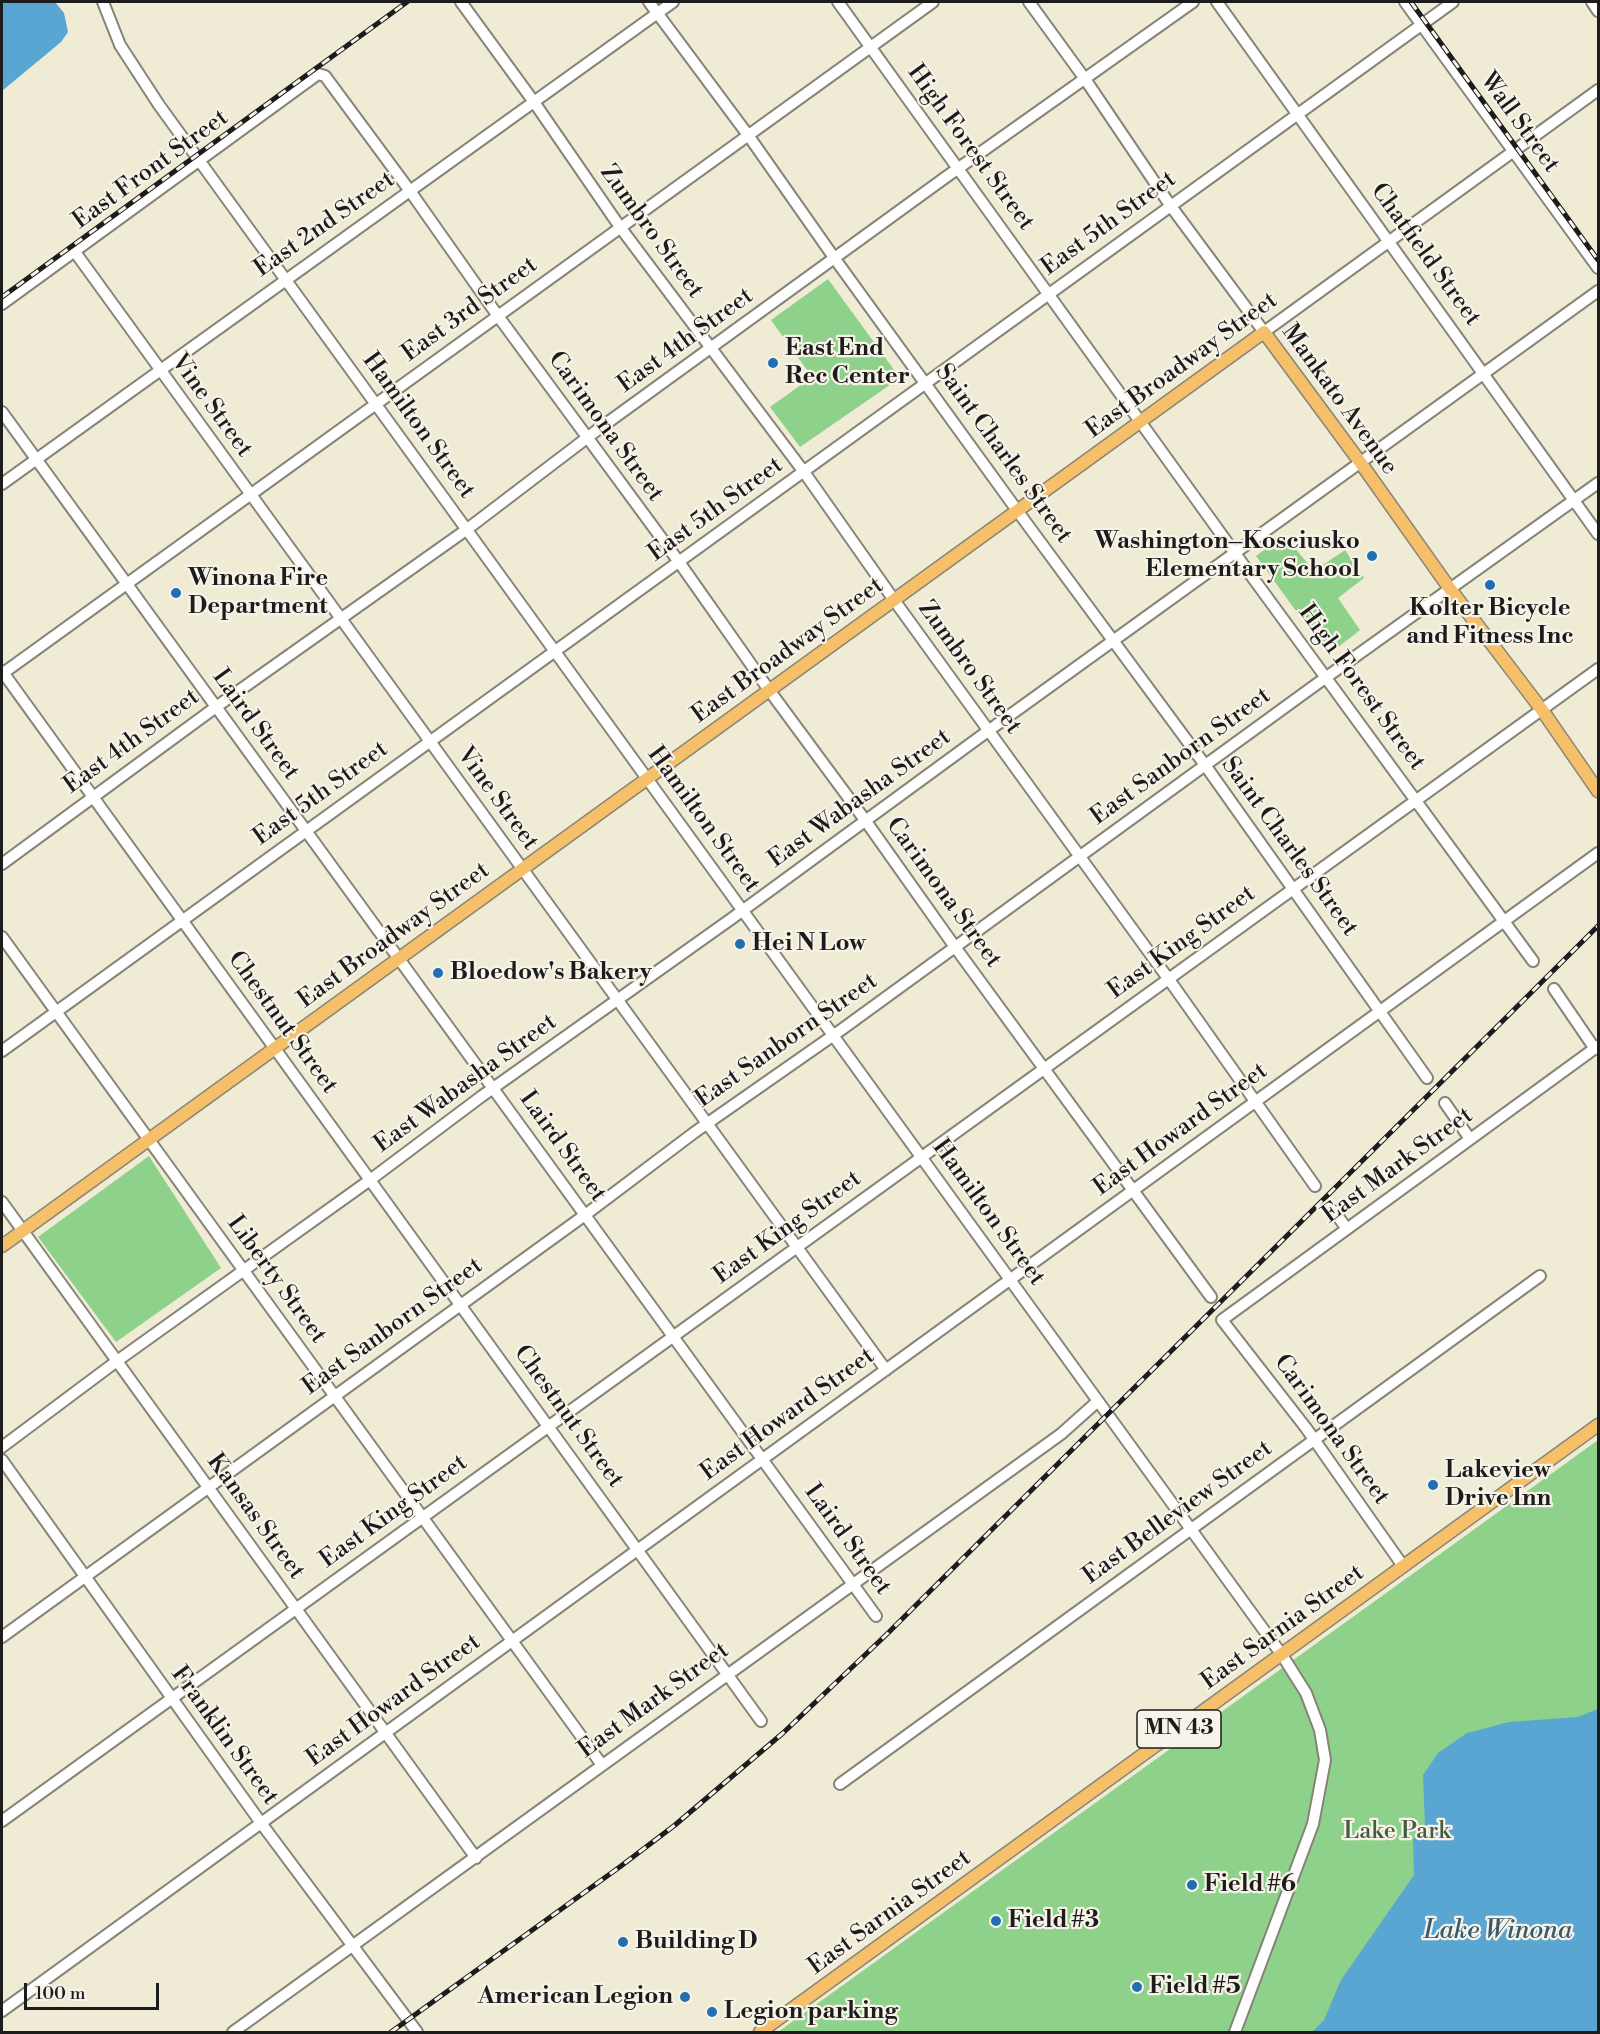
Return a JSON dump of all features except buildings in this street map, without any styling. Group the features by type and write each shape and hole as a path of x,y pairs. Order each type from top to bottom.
{"main road":[{"name":"East Broadway Street","path":"2,1246 1264,332"},
{"name":"Mankato Avenue","path":"1264,332 1599,791"},
{"name":"East Sarnia Street","path":"760,2032 1599,1425"}],"street":[{"name":"Hamilton Street","path":"103,2 120,45 159,105 1192,1530 1282,1655 1305,1693 1320,1730 1325,1760 1313,1824 1235,2032"},
{"name":"Zumbro Street","path":"461,2 534,102 620,227 804,472 1315,1186"},
{"name":"Saint Charles Street","path":"649,2 748,135 1017,511 1205,765 1427,1078"},
{"name":"East 2nd Street","path":"2,484 673,2"},
{"name":"High Forest Street","path":"838,2 1533,961"},
{"name":"East 3rd Street","path":"2,673 933,2"},
{"name":"Mankato Avenue","path":"1029,2 1085,79 1170,205 1264,332"},
{"name":"East 4th Street","path":"2,864 216,707 466,530 959,168 1193,2"},
{"name":"Chatfield Street","path":"1217,2 1599,534"},
{"name":"Wall Street","path":"1405,2 1599,268"},
{"name":"East 5th Street","path":"2,1051 1453,2"},
{"path":"1592,2 1599,11"},
{"name":"East Front Street","path":"2,304 318,74 326,76"},
{"name":"Carimona Street","path":"326,76 498,316 679,562 955,948 1211,1297"},
{"name":"East Broadway Street","path":"1264,332 1599,90"},
{"name":"Vine Street","path":"75,252 886,1370"},
{"name":"East Wabasha Street","path":"2,1447 493,1088 743,911 1235,552 1599,291"},
{"name":"Laird Street","path":"2,412 876,1616"},
{"name":"East Sanborn Street","path":"2,1637 707,1124 1599,483"},
{"name":"East King Street","path":"2,1821 1599,669"},
{"name":"Chestnut Street","path":"2,673 761,1721"},
{"name":"East Howard Street","path":"2,2011 1599,853"},
{"name":"Liberty Street","path":"2,937 602,1765"},
{"path":"1554,990 1597,1047"},
{"name":"East Mark Street","path":"1222,1320 1597,1047"},
{"path":"1445,1103 1470,1139"},
{"name":"Kansas Street","path":"2,1202 476,1858"},
{"path":"1334,1211 1347,1229"},
{"name":"East Belleview Street","path":"840,1784 1540,1276"},
{"name":"Carimona Street","path":"1222,1320 1315,1440 1403,1566"},
{"name":"East Mark Street","path":"233,2032 1061,1434 1098,1401"},
{"name":"Franklin Street","path":"2,1460 261,1823 417,2032"}],"green space":[{"path":"828,279 900,378 800,447 770,407 812,377 771,320"},
{"path":"1284,535 1314,571 1345,550 1364,578 1338,598 1360,630 1328,655 1256,556"},
{"path":"149,1156 221,1268 116,1342 38,1237"},
{"name":"Lake Park","path":"1598,1440 1598,2032 778,2032"}],"water":[{"path":"2,2 55,2 64,13 68,32 61,42 2,91"},
{"name":"Lake Winona","path":"1598,1709 1598,2032 1312,2032 1324,2020 1341,1980 1414,1875 1413,1839 1425,1827 1423,1775 1438,1753 1467,1733 1509,1722 1578,1717"}],"railway":[{"path":"2,297 407,2"},
{"path":"1411,2 1598,260"},
{"path":"391,2032 675,1825 783,1733 887,1634 1598,926"}],"place":[{"name":"East End Rec Center","path":"773,363"},
{"name":"Washington–Kosciusko Elementary School","path":"1372,556"},
{"name":"Kolter Bicycle and Fitness Inc","path":"1490,585"},
{"name":"Winona Fire Department","path":"176,593"},
{"name":"Hei N Low","path":"740,944"},
{"name":"Bloedow's Bakery","path":"438,973"},
{"name":"Lakeview Drive Inn","path":"1433,1485"},
{"name":"Field #6","path":"1192,1885"},
{"name":"Field #3","path":"996,1921"},
{"name":"Building D","path":"623,1942"},
{"name":"Field #5","path":"1137,1987"},
{"name":"American Legion","path":"685,1997"},
{"name":"Legion parking","path":"712,2012"}]}
